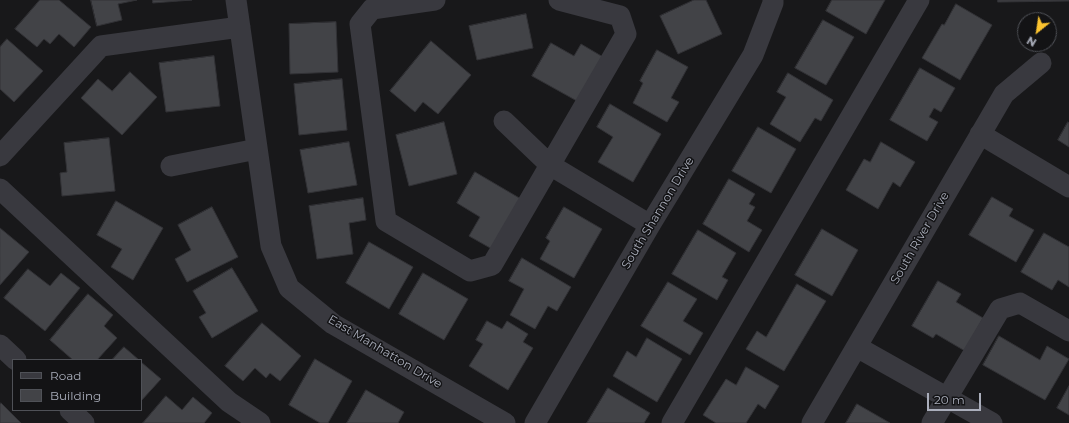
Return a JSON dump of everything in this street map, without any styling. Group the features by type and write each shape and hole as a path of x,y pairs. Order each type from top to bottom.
{"street":[{"name":"East Manhatton Drive","path":"236,0 271,246 289,288 333,324 505,423"},
{"path":"434,0 372,9 360,24 386,220 470,271 492,265 626,34 620,16 559,0"},
{"name":"South Shannon Drive","path":"536,423 650,225 753,55 774,3 773,0"},
{"path":"672,423 919,0"},
{"path":"0,156 101,46 240,27"},
{"name":"South River Drive","path":"812,423 1004,94 1041,63"},
{"path":"504,121 550,165 650,225"},
{"path":"980,134 1069,187"},
{"path":"171,166 257,149"},
{"path":"0,189 229,402 260,423"},
{"path":"932,423 946,397 1000,309 1020,303 1069,331"},
{"path":"0,345 15,359"},
{"path":"857,347 992,423"},
{"path":"71,411 84,423"}],"building":[{"path":"40,0 59,0 91,27 74,47 59,34 50,44 44,39 37,47 15,29"},
{"path":"91,0 137,0 118,4 122,20 97,26"},
{"path":"153,0 192,0 153,3"},
{"path":"694,0 706,0 722,34 678,54 660,16"},
{"path":"832,0 885,0 866,34 826,11"},
{"path":"998,0 1069,0 1069,1 998,2"},
{"path":"956,4 992,25 960,80 922,58"},
{"path":"526,14 533,48 477,60 469,26"},
{"path":"823,20 854,37 826,85 795,68"},
{"path":"336,22 338,72 290,74 289,24"},
{"path":"7,39 43,71 14,102 0,89 0,47"},
{"path":"431,41 471,75 438,114 423,102 415,112 390,91"},
{"path":"551,43 574,56 581,44 603,57 577,101 532,76"},
{"path":"657,50 688,67 671,98 679,102 667,122 633,103 643,83 640,81"},
{"path":"214,56 220,106 166,112 159,63"},
{"path":"920,68 955,88 941,112 934,108 929,117 938,122 927,141 890,120"},
{"path":"130,72 157,97 122,135 81,98 98,79 112,91"},
{"path":"788,73 833,100 821,121 815,118 800,142 770,124 786,97 777,92"},
{"path":"342,79 347,130 299,135 294,84"},
{"path":"610,104 661,134 633,182 598,162 613,137 597,127"},
{"path":"444,122 457,174 409,186 396,135"},
{"path":"1068,122 1069,123 1069,147 1058,140"},
{"path":"758,127 796,149 771,193 732,171"},
{"path":"109,138 115,191 62,196 60,173 67,172 64,143"},
{"path":"349,142 357,185 308,193 300,150"},
{"path":"881,142 915,162 900,187 893,182 878,209 846,190 864,159 870,162"},
{"path":"475,172 521,199 492,249 469,236 480,217 457,203"},
{"path":"729,179 755,194 749,204 755,207 747,221 762,230 749,252 703,224"},
{"path":"992,197 1013,209 1009,216 1034,230 1016,262 969,235"},
{"path":"363,198 366,220 349,223 353,254 317,259 309,206"},
{"path":"116,201 163,228 133,280 111,267 122,249 97,235"},
{"path":"212,207 238,257 187,282 175,259 191,250 178,225"},
{"path":"564,207 602,229 574,278 540,259 550,241 546,238"},
{"path":"0,228 29,252 0,285"},
{"path":"822,229 858,250 832,296 795,275"},
{"path":"698,230 736,253 722,277 728,280 717,300 672,274"},
{"path":"1044,233 1069,247 1069,287 1058,280 1052,290 1021,272"},
{"path":"369,242 413,267 389,309 346,283"},
{"path":"522,258 571,287 557,311 548,306 535,329 510,315 524,289 509,281"},
{"path":"232,268 258,311 212,338 199,317 206,313 193,291"},
{"path":"28,269 50,286 61,273 80,288 45,331 4,298"},
{"path":"423,273 468,299 444,340 399,314"},
{"path":"938,281 961,294 956,302 983,318 965,351 936,334 933,338 912,326"},
{"path":"668,282 697,299 683,321 703,333 690,355 641,326"},
{"path":"797,284 826,301 784,371 746,349 757,331 766,337"},
{"path":"88,294 113,315 104,326 117,338 98,359 72,359 50,340"},
{"path":"487,321 502,329 507,321 528,334 523,342 533,348 508,390 469,366 483,344 476,340"},
{"path":"262,323 301,356 280,381 270,373 266,378 255,368 243,381 225,366"},
{"path":"999,336 1040,360 1047,346 1069,359 1045,400 983,365"},
{"path":"647,338 682,359 657,402 613,376 627,351 636,357"},
{"path":"124,347 138,359 113,359"},
{"path":"315,359 352,381 328,423 320,423 289,405"},
{"path":"142,363 161,379 142,400"},
{"path":"746,367 779,386 765,409 758,404 746,423 716,423 703,415 726,379 736,385"},
{"path":"1069,386 1069,415 1057,408"},
{"path":"608,388 650,413 644,423 587,423"},
{"path":"366,390 404,412 398,423 347,423"},
{"path":"166,396 182,410 193,397 212,413 204,423 143,423"},
{"path":"1,403 21,423 0,423"},
{"path":"857,404 890,423 846,423"}]}
